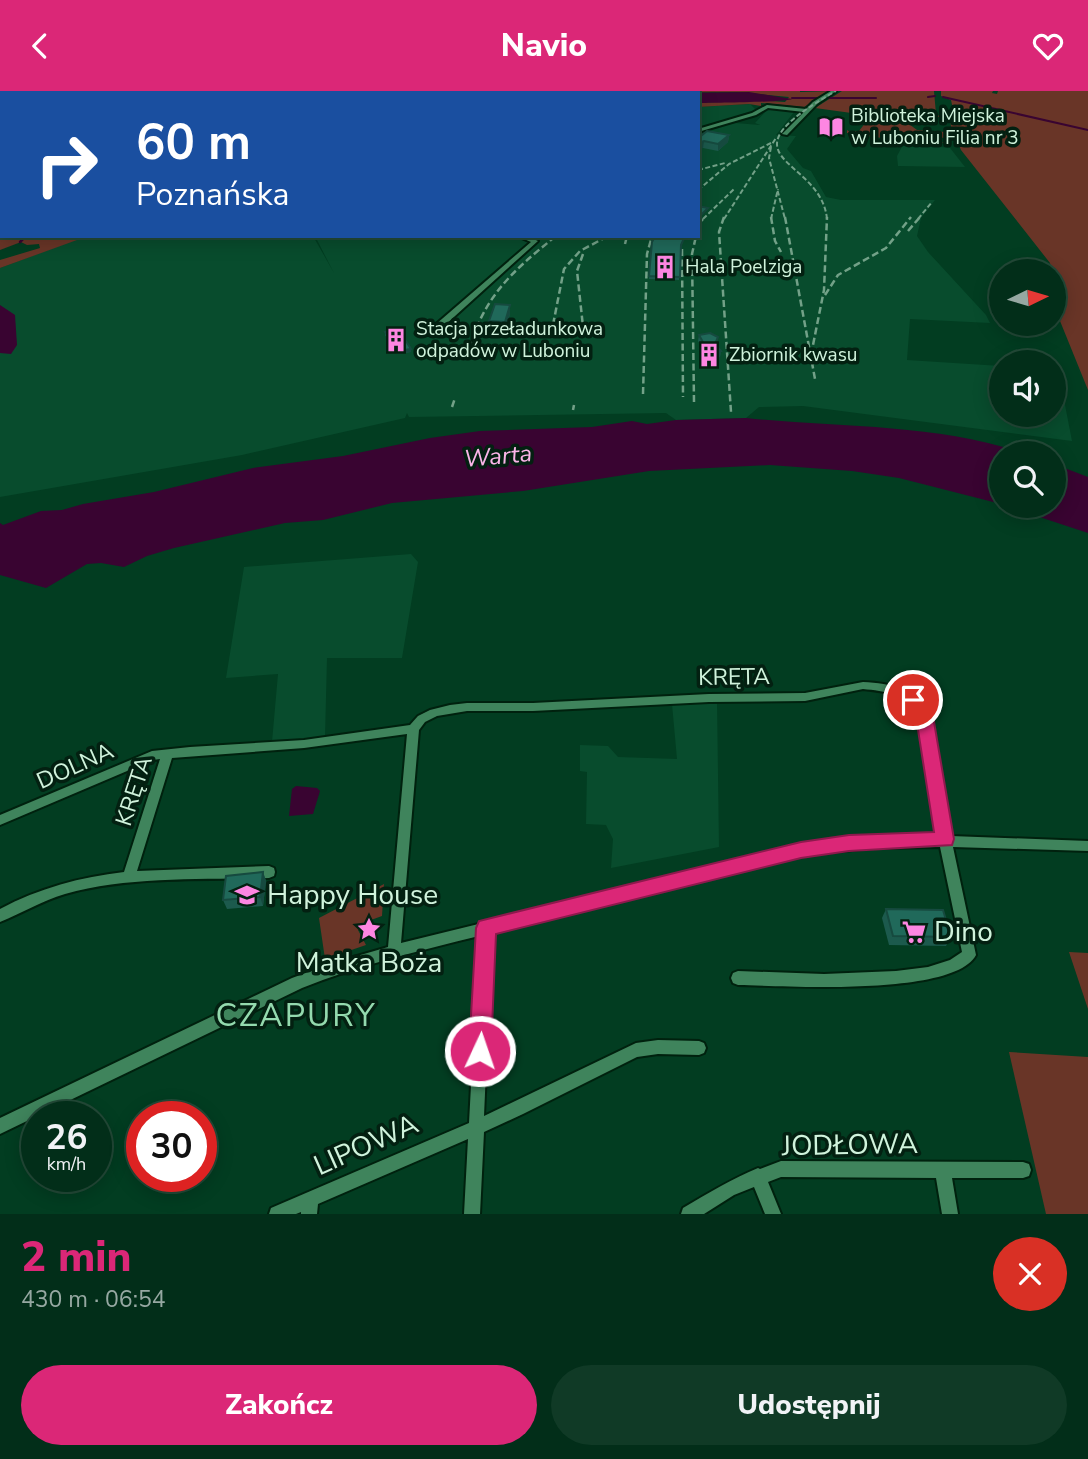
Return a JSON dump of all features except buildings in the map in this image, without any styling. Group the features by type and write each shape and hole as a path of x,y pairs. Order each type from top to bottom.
{"street":[{"path":"792,109 807,107 835,92"},
{"path":"785,134 818,102"},
{"path":"700,130 757,113 765,107 808,110"},
{"path":"431,333 534,241 526,238"},
{"name":"KRĘTA","path":"129,877 168,753 304,744 413,729 417,721 430,712 456,709 707,698 803,697 855,685 894,690 913,700 924,716 945,839 969,955 964,961 910,976 867,979 737,978"},
{"path":"394,951 413,729"},
{"name":"DOLNA","path":"0,820 135,762 168,753"},
{"path":"0,1126 297,983 394,951 801,850 861,842 945,839 1088,846"},
{"path":"0,916 31,900 57,891 129,877 269,872"},
{"path":"472,1214 486,928"},
{"name":"LIPOWA","path":"277,1214 310,1206 477,1125 518,1109 636,1050 658,1047 699,1048"},
{"name":"JODŁOWA","path":"689,1214 729,1189 781,1169 1023,1170"},
{"path":"943,1170 950,1214"},
{"path":"758,1176 773,1214"}],"shaded area":[{"path":"700,91 831,91 804,107 761,103 761,106 749,104 700,107 700,103 754,100 785,102 789,97"},
{"path":"842,91 934,91 936,114 941,117 897,115 917,130 945,132 950,142 934,144 946,142 945,138 907,134 904,141 931,144 923,144 847,133 847,130 859,131 866,122 866,115 815,108"},
{"path":"941,91 993,91 992,93 997,94 998,91 1088,91 1088,390 1066,336 1066,259 1047,259 961,150 951,127 950,115 954,114 951,100 941,96"},
{"path":"750,104 757,111 700,128 700,107"},
{"path":"769,108 794,112 776,135 796,136 787,149 803,168 811,171 826,197 841,200 935,200 921,218 917,236 928,252 986,315 989,323 910,319 907,360 989,365 989,427 1066,427 1066,410 1072,441 803,406 759,407 746,418 676,420 666,413 409,417 407,413 405,418 242,455 0,497 0,268 80,238 314,238 334,273 316,238 700,238 700,132 735,123 760,125 755,123"},
{"path":"904,143 950,148 965,167 898,166 897,156"},
{"path":"0,238 82,238 0,268 0,260 40,248 39,244 27,245 21,242 0,250"},
{"path":"411,554 418,562 402,658 327,658 325,737 272,742 278,674 226,678 244,567"},
{"path":"717,701 719,847 611,868 613,839 606,825 586,824 587,772 580,771 580,745 608,746 618,757 677,759 672,704"},
{"path":"384,884 382,916 358,930 366,945 325,959 319,918"},
{"path":"1069,952 1088,953 1088,1009"},
{"path":"1009,1052 1088,1057 1088,1214 1046,1214"}],"water":[{"path":"749,92 792,99 700,103 700,93"},
{"path":"0,305 15,315 17,345 11,354 0,353"},
{"name":"Warta","path":"746,418 885,428 989,443 989,501 899,478 852,471 770,465 649,471 523,491 392,503 323,520 285,523 174,548 147,556 124,567 101,563 87,564 46,588 0,575 0,523 3,525 41,511 62,510 154,492 253,468 343,456 430,438 480,431 592,427 632,421 647,424 676,420"},
{"path":"1066,469 1088,477 1088,533 1042,518 1066,518"},
{"path":"296,786 317,788 320,791 313,814 289,816 292,789"}],"waterway":[{"path":"928,97 935,96"},
{"path":"943,97 1088,130"},
{"path":"792,98 876,98"},
{"path":"20,242 24,238"}],"railway":[{"path":"827,219 821,198 783,158 777,146 781,132 800,114 836,91"},
{"path":"724,219 776,138"},
{"path":"700,188 729,164 771,143"},
{"path":"771,147 769,158 778,191"},
{"path":"700,169 725,163"},
{"path":"703,219 734,189"},
{"path":"771,218 778,191"},
{"path":"778,191 785,219"},
{"path":"918,219 932,202"},
{"path":"724,217 719,232 731,412"},
{"path":"785,217 815,379"},
{"path":"825,295 838,275 886,248 911,217"},
{"path":"908,231 920,217"},
{"path":"771,218 775,241 781,252"},
{"path":"700,222 703,219"},
{"path":"811,355 824,290 827,219"},
{"path":"467,358 480,319 489,303 511,275 554,238"},
{"path":"551,335 564,269 580,251 604,238"},
{"path":"625,244 626,238"},
{"path":"643,394 647,254 651,238"},
{"path":"694,402 692,254 696,238"},
{"path":"682,249 683,397"},
{"path":"583,254 577,271 584,336"},
{"path":"452,407 455,398"},
{"path":"573,410 574,405"}],"place":[{"name":"Biblioteka Miejska w Luboniu Filia nr 3","path":"831,127"},
{"name":"Hala Poelziga","path":"665,267"},
{"name":"Stacja przeładunkowa odpadów w Luboniu","path":"396,340"},
{"name":"Zbiornik kwasu","path":"709,355"},
{"name":"Happy House","path":"247,895"},
{"name":"Matka Boża","path":"369,929"},
{"name":"Dino","path":"914,932"}],"district":[{"name":"CZAPURY","path":"296,1015"}],"route":[{"path":"480,1051 486,928 801,850 849,843 945,839 924,716 913,700"}]}
